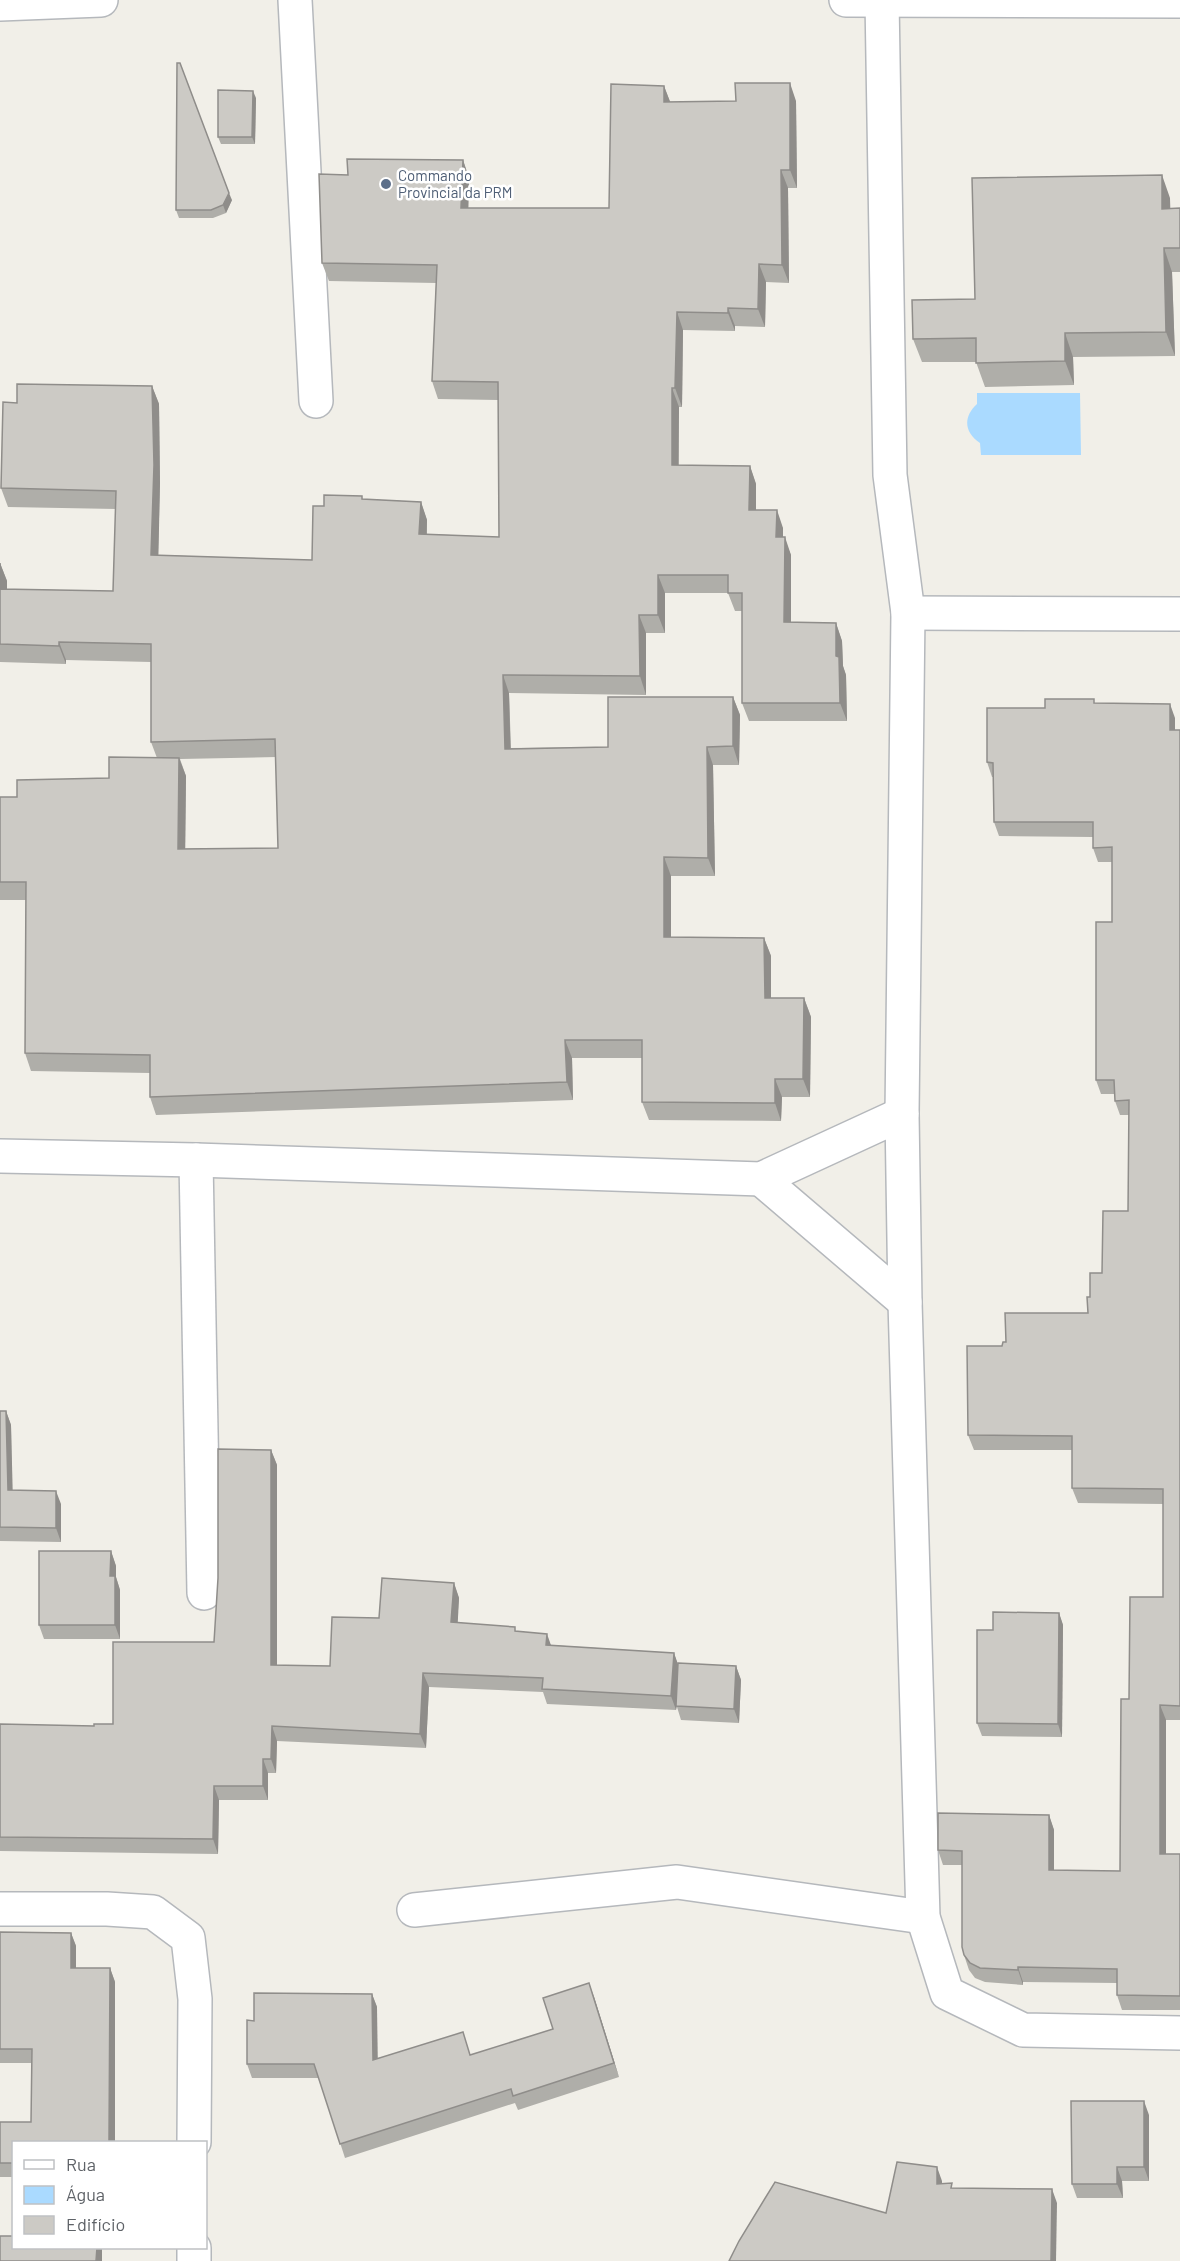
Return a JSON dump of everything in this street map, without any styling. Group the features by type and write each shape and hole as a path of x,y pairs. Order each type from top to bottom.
{"street":[{"path":"0,4 101,0"},
{"path":"295,0 316,401"},
{"path":"846,0 1180,1"},
{"path":"882,0 890,475 908,613 902,1114 905,1302 923,1917 947,1993 1023,2030 1180,2033"},
{"path":"908,613 1180,614"},
{"path":"0,1156 196,1160 761,1179 902,1114"},
{"path":"196,1160 204,1593"},
{"path":"761,1179 905,1302"},
{"path":"414,1910 677,1882 923,1917"},
{"path":"0,1909 107,1908 153,1912 188,1938 195,1999 194,2141"}],"water":[{"path":"977,393 1080,393 1081,455 981,455 980,443 971,434 967,424 969,414 977,404"}],"building":[{"path":"177,63 180,63 229,193 223,205 211,210 176,210"},
{"path":"735,83 790,83 790,170 781,170 782,265 759,264 758,309 728,308 728,313 677,312 675,388 672,388 672,465 750,466 749,510 777,510 776,537 785,537 784,622 836,623 840,703 742,703 742,593 728,593 728,575 658,575 658,615 639,615 640,676 503,675 505,749 608,747 608,697 733,697 733,746 707,747 708,858 664,857 664,937 764,938 765,998 804,998 803,1079 775,1079 775,1103 642,1102 642,1040 565,1040 567,1082 150,1097 150,1055 25,1053 26,882 0,882 0,797 17,797 17,780 109,778 109,757 179,758 178,849 278,848 275,739 151,742 151,644 59,642 59,646 0,644 0,589 113,591 116,491 1,488 3,402 17,403 17,384 152,386 154,465 151,555 312,560 313,506 324,506 324,495 421,502 419,534 499,537 498,382 432,381 437,265 322,263 319,174 348,175 347,159 463,160 461,208 609,208 611,84 664,86 664,102 736,101"},
{"path":"218,90 253,91 252,137 218,137"},
{"path":"1162,175 1162,209 1180,208 1180,248 1164,248 1166,332 1065,333 1065,361 976,363 976,338 913,339 912,300 975,299 972,178"},
{"path":"1045,699 1094,699 1094,703 1170,704 1170,730 1180,730 1180,1706 1160,1705 1160,1854 1180,1854 1180,1996 1117,1995 1117,1969 1018,1967 1018,1970 980,1968 970,1963 962,1947 962,1851 938,1850 938,1813 1049,1815 1049,1870 1120,1871 1121,1699 1129,1699 1130,1597 1163,1597 1163,1489 1072,1488 1072,1436 968,1435 967,1346 1002,1346 1003,1342 1006,1342 1005,1313 1088,1313 1090,1273 1102,1273 1103,1211 1128,1211 1129,1100 1115,1101 1114,1080 1096,1080 1096,922 1112,922 1112,847 1093,848 1093,822 994,822 993,763 987,762 987,708 1045,708"},
{"path":"0,1411 6,1411 8,1490 56,1491 56,1528 0,1527"},
{"path":"218,1449 271,1450 271,1665 330,1666 332,1617 379,1618 382,1578 454,1583 451,1622 515,1627 515,1631 547,1634 546,1645 674,1653 671,1696 542,1689 543,1678 423,1673 420,1734 272,1726 271,1759 263,1759 263,1786 214,1786 213,1839 0,1837 0,1724 94,1726 94,1724 113,1724 113,1642 214,1642 218,1578"},
{"path":"39,1551 111,1551 110,1576 115,1576 115,1625 39,1625"},
{"path":"993,1612 1059,1613 1058,1724 977,1723 977,1630 993,1630"},
{"path":"678,1663 736,1666 734,1709 676,1706"},
{"path":"0,1932 71,1933 71,1968 110,1968 109,2141 12,2141 12,2163 0,2163 0,2122 31,2122 32,2049 0,2049"},
{"path":"589,1983 614,2063 513,2096 511,2089 340,2144 314,2064 247,2064 247,2020 254,2021 254,1993 372,1994 373,2060 463,2032 470,2055 553,2029 543,1998"},
{"path":"1071,2101 1144,2101 1144,2167 1117,2167 1117,2184 1072,2184"},
{"path":"897,2162 937,2167 937,2184 952,2183 951,2188 1052,2189 1051,2261 729,2261 775,2182 886,2213"},
{"path":"0,2236 12,2236 12,2249 97,2249 96,2261 0,2261"}],"place":[{"name":"Commando Provincial da PRM","path":"386,184"}]}
